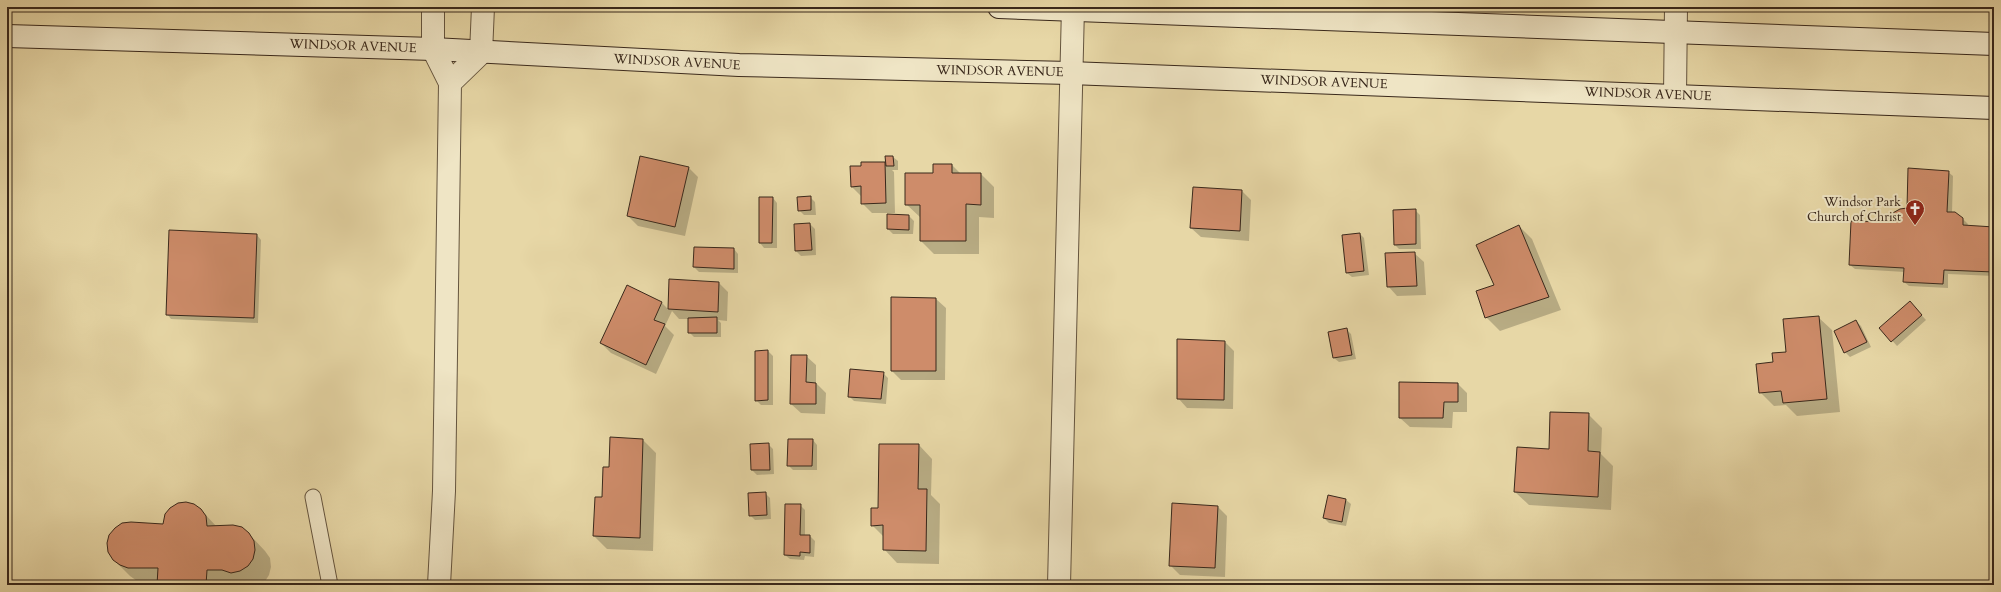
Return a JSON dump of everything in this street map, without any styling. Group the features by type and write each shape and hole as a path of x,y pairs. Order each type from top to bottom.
{"main road":[{"path":"433,7 433,49 450,83 444,491 439,585"},
{"path":"450,83 481,53 483,7"},
{"path":"999,7 1073,8 1994,44"},
{"path":"1675,95 1674,32 1676,7"},
{"path":"1059,585 1070,73 1073,8"},
{"name":"WINDSOR AVENUE","path":"7,36 433,49 481,53 739,65 1070,73 1994,108"}],"lane":[{"path":"313,497 330,585"}],"building":[{"path":"640,156 689,167 675,227 627,216"},
{"path":"885,156 893,156 894,166 886,166"},
{"path":"861,162 885,162 886,203 861,204 861,186 851,187 850,166 861,166"},
{"path":"933,164 952,164 952,173 981,173 981,205 966,204 966,241 920,241 920,205 905,205 905,173 933,173"},
{"name":"Windsor Park Church of Christ","path":"1908,168 1949,171 1947,212 1955,212 1963,218 1963,225 1994,227 1994,272 1944,270 1943,284 1903,282 1904,268 1849,265 1851,221 1889,222 1889,215 1900,209 1907,208"},
{"path":"1193,187 1242,190 1240,231 1190,228"},
{"path":"811,196 811,210 798,211 797,197"},
{"path":"759,197 773,197 772,243 759,243"},
{"path":"1416,209 1416,244 1394,245 1393,210"},
{"path":"887,214 909,215 909,230 887,229"},
{"path":"810,223 812,250 795,251 794,224"},
{"path":"1519,225 1549,297 1485,318 1476,291 1494,285 1476,245"},
{"path":"169,230 257,234 254,318 166,315"},
{"path":"1360,233 1364,271 1346,273 1342,235"},
{"path":"694,247 734,248 734,269 693,267"},
{"path":"1415,252 1417,286 1387,287 1385,253"},
{"path":"669,279 719,282 718,312 668,309"},
{"path":"627,285 662,302 654,320 665,324 646,365 600,343"},
{"path":"891,297 936,298 936,371 891,371"},
{"path":"1910,301 1922,315 1891,342 1879,328"},
{"path":"1819,316 1827,399 1783,403 1781,391 1759,393 1756,364 1773,362 1772,353 1786,352 1783,319"},
{"path":"717,317 717,333 688,333 688,318"},
{"path":"1856,320 1867,342 1844,353 1834,331"},
{"path":"1347,328 1352,355 1333,358 1328,332"},
{"path":"1177,339 1225,341 1224,400 1177,399"},
{"path":"768,350 768,400 755,401 755,351"},
{"path":"791,355 807,355 806,382 816,383 816,404 790,404"},
{"path":"850,369 884,372 881,399 848,397"},
{"path":"1399,382 1458,383 1458,402 1444,402 1443,418 1399,418"},
{"path":"1550,412 1589,413 1588,451 1600,452 1598,497 1514,492 1517,447 1549,449"},
{"path":"610,437 643,439 640,538 593,536 595,497 602,497 603,467 609,467"},
{"path":"788,439 813,439 812,466 787,466"},
{"path":"769,443 770,470 751,470 750,444"},
{"path":"879,444 919,444 918,489 927,489 926,551 883,550 883,525 871,526 871,508 878,508"},
{"path":"766,492 767,515 749,516 748,493"},
{"path":"1328,495 1346,499 1342,522 1323,518"},
{"path":"186,502 194,504 201,509 206,516 207,526 233,525 242,527 249,533 254,541 255,550 253,559 248,566 240,571 231,573 222,570 207,570 206,585 157,585 158,568 128,568 113,560 108,552 107,543 109,535 115,528 122,523 131,522 163,524 165,514 170,508 178,503"},
{"path":"1172,503 1218,506 1215,568 1169,566"},
{"path":"785,504 801,504 800,535 810,535 810,553 800,552 800,556 784,555"}],"place":[{"name":"Windsor Park Church of Christ","path":"1915,226"}]}
